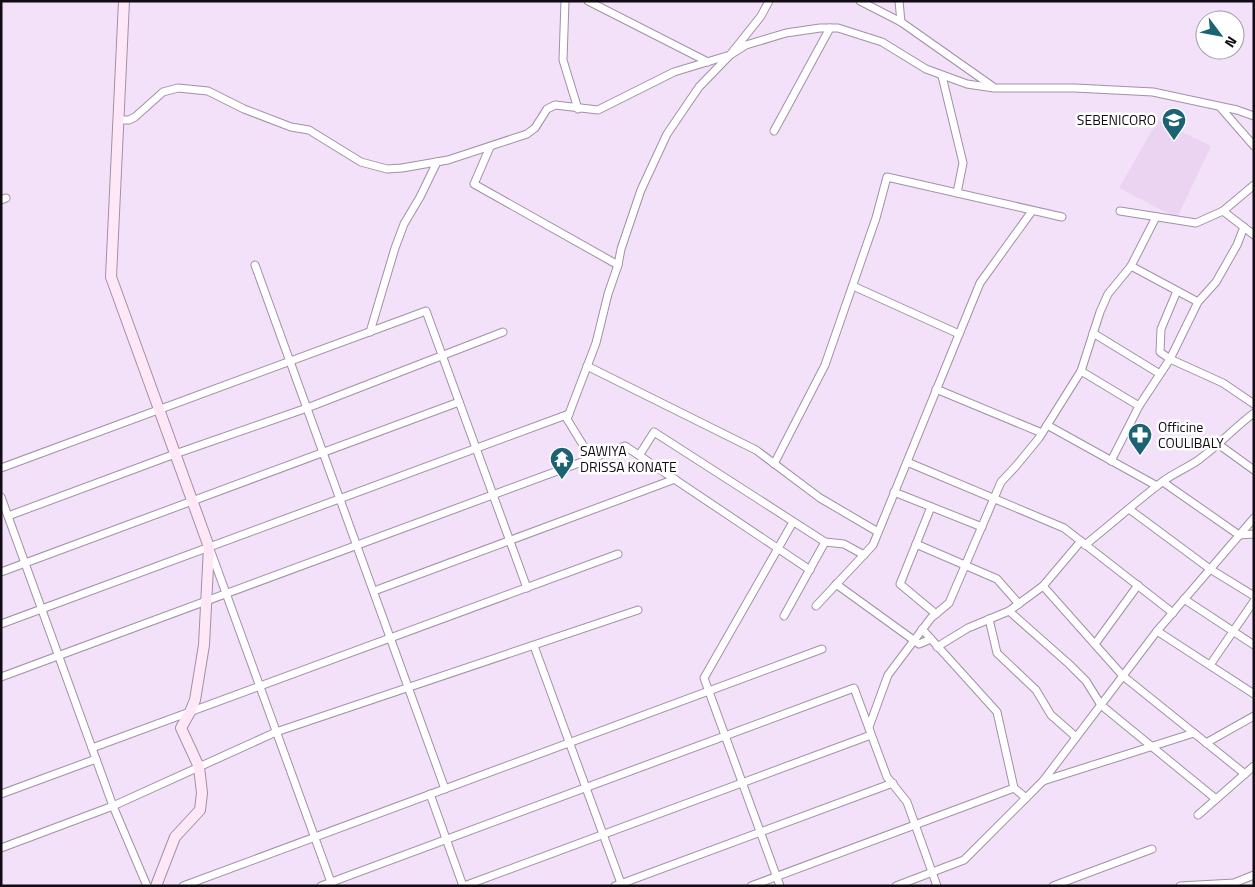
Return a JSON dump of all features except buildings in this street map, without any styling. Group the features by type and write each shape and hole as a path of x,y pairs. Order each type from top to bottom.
{"street":[{"path":"124,1 111,277 331,884"},
{"path":"565,1 563,60 578,108"},
{"path":"588,1 708,62"},
{"path":"591,458 567,419 596,343 621,249 641,190 667,134 699,87 730,55 769,1"},
{"path":"860,1 901,22 994,88"},
{"path":"899,1 901,22"},
{"path":"118,120 128,120 135,117 163,92 178,88 208,91 252,112 291,127 309,130 361,162 371,166 387,169 402,168 437,162 527,134 535,128 547,109 555,105 598,110 674,72 730,55 746,46 786,33 820,28 838,28 882,42 926,69 967,84 994,88 1075,88 1153,92 1237,110 1254,116"},
{"path":"774,131 830,28"},
{"path":"942,76 963,163 957,193"},
{"path":"1220,106 1254,146"},
{"path":"1237,110 1254,110"},
{"path":"490,147 474,184 618,265"},
{"path":"370,332 404,224 437,162"},
{"path":"774,464 825,365 876,218 887,177 1062,217"},
{"path":"1120,210 1196,223 1223,211 1254,185"},
{"path":"816,606 873,545 980,283 1032,210"},
{"path":"1223,211 1254,235"},
{"path":"868,727 888,675 922,629 949,603 1001,482 1042,434 1081,371 1100,312 1108,294 1131,266 1156,217"},
{"path":"1112,461 1139,406 1170,359 1198,302 1216,282 1237,245 1244,227"},
{"path":"255,265 445,789"},
{"path":"1131,266 1198,302"},
{"path":"853,286 959,334"},
{"path":"1177,291 1162,329 1160,352 1170,359 1223,383 1254,404"},
{"path":"1,468 426,311 527,588"},
{"path":"8,516 175,454 307,408 503,332"},
{"path":"1093,334 1160,374"},
{"path":"587,366 756,450 820,498 878,532"},
{"path":"1081,371 1139,406"},
{"path":"936,389 1042,434"},
{"path":"1,572 459,402"},
{"path":"937,646 968,628 1009,611 1019,604 1043,586 1083,543 1182,468 1199,460 1254,413"},
{"path":"1,624 568,414"},
{"path":"1047,425 1112,461 1160,484 1239,535 1254,534"},
{"path":"640,454 654,432 825,542 844,544 864,555"},
{"path":"1218,444 1254,470"},
{"path":"1,677 625,446 640,454 810,570"},
{"path":"907,462 1064,528 1173,613"},
{"path":"374,591 676,479"},
{"path":"894,492 982,527"},
{"path":"1,497 113,806 147,886"},
{"path":"931,507 900,584 936,614"},
{"path":"1129,509 1210,569 1254,596"},
{"path":"896,886 964,860 1043,781 1157,632 1254,518"},
{"path":"780,886 704,678 794,522"},
{"path":"784,616 825,542"},
{"path":"916,544 997,579 1019,604"},
{"path":"156,886 175,837 200,810 202,793 199,767 181,728 195,700 204,645 209,547"},
{"path":"92,748 618,554"},
{"path":"836,584 919,644 931,639"},
{"path":"1043,586 1123,676 1245,774"},
{"path":"1094,644 1138,586"},
{"path":"1184,599 1254,645"},
{"path":"1210,666 1254,601"},
{"path":"1,848 113,806 276,732 638,610"},
{"path":"1009,611 1075,669 1086,681 1101,705 1216,799"},
{"path":"989,619 997,653 1036,690 1051,715 1076,737"},
{"path":"922,629 997,712 1014,788 1026,798"},
{"path":"1157,632 1254,694"},
{"path":"534,646 603,834 619,885 893,783"},
{"path":"183,886 822,649"},
{"path":"321,886 331,884 854,688 887,777 907,802 937,886"},
{"path":"1206,743 1254,716"},
{"path":"1043,781 1194,733"},
{"path":"430,794 464,886 872,735"},
{"path":"1,794 96,759"},
{"path":"1198,815 1254,766"},
{"path":"751,886 1014,788"},
{"path":"1053,886 1152,849"},
{"path":"1180,886 1234,883 1254,875"}],"shaded area":[{"path":"1158,120 1211,146 1177,218 1119,188"}],"place":[{"name":"SEBENICORO","path":"1174,141"},
{"name":"Officine COULIBALY","path":"1140,456"},
{"name":"SAWIYA DRISSA KONATE","path":"562,480"}]}
